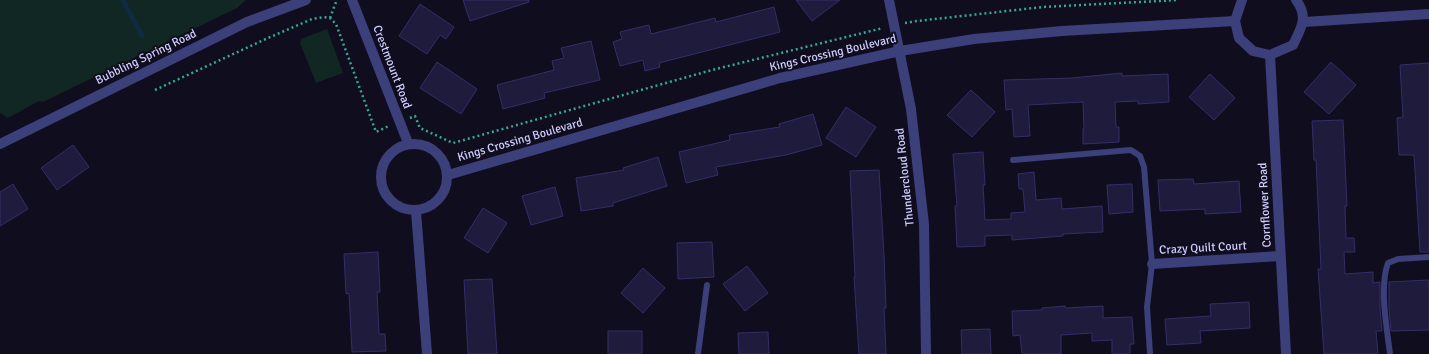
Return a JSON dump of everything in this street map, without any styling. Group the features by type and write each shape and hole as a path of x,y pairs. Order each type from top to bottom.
{"street":[{"name":"Bubbling Spring Road","path":"0,144 247,22 306,0"},
{"name":"Crestmount Road","path":"352,0 408,144"},
{"name":"Thundercloud Road","path":"889,0 911,108 924,224 926,354"},
{"path":"1242,0 1235,20 1240,38 1253,50 1270,54 1293,45 1304,22 1301,7 1296,0"},
{"path":"1304,22 1429,14"},
{"name":"Kings Crossing Boulevard","path":"448,175 780,78 900,51 974,39 1054,31 1235,20"},
{"name":"Cornflower Road","path":"1270,54 1286,354"},
{"path":"408,144 427,145 442,157 448,175 445,193 433,206 416,211 396,207 382,191 380,171 390,153 408,144"},
{"path":"416,211 427,354"},
{"name":"Crazy Quilt Court","path":"1152,264 1280,256"}],"lane":[{"path":"1013,160 1131,150 1140,156 1144,167 1152,264 1147,307 1150,354"},
{"path":"1390,354 1384,288 1385,272 1388,263 1398,259 1429,257"},
{"path":"698,354 707,285"}],"path":[{"path":"155,90 312,19 324,17 330,18 336,24 376,132 415,116 420,128 453,143 719,68 894,25 917,21 1043,8 1178,0"},
{"path":"330,18 336,2"}],"green space":[{"path":"0,0 246,0 237,8 43,102 39,101 8,118 0,113"},
{"path":"327,29 343,73 316,83 300,43 301,39"}],"building":[{"path":"463,0 529,0 529,2 470,21"},
{"path":"796,0 840,0 812,21"},
{"path":"420,4 454,27 446,39 440,35 427,54 399,36"},
{"path":"774,7 780,32 659,63 660,67 645,71 643,60 620,66 613,42 622,39 620,32 649,25 651,34 715,18 716,22"},
{"path":"591,41 600,80 544,93 545,98 503,109 497,85 554,70 552,61 564,58 561,48"},
{"path":"437,62 477,89 461,114 420,88"},
{"path":"1331,62 1356,85 1329,114 1304,92"},
{"path":"1429,63 1429,252 1420,252 1414,155 1399,155 1397,118 1403,117 1400,65"},
{"path":"1122,73 1122,76 1168,74 1169,102 1138,104 1138,101 1115,102 1116,127 1119,127 1119,142 1083,144 1083,102 1028,105 1030,136 1014,137 1012,109 1006,110 1004,80 1072,78"},
{"path":"1210,74 1235,98 1214,120 1189,97"},
{"path":"971,90 995,112 972,137 947,115"},
{"path":"846,107 876,127 856,157 826,138"},
{"path":"813,114 822,145 786,155 716,167 718,175 686,183 679,152 730,140 729,135 780,127 779,124"},
{"path":"1343,120 1347,206 1345,206 1346,238 1354,238 1355,252 1344,252 1345,274 1373,272 1373,283 1380,282 1382,331 1376,331 1378,354 1324,354 1318,269 1321,269 1316,160 1314,160 1312,121"},
{"path":"73,145 89,167 57,190 41,168"},
{"path":"983,152 985,220 1011,219 1011,213 1025,212 1023,189 1019,189 1018,174 1034,172 1036,200 1061,198 1062,209 1102,206 1103,232 1063,234 1063,236 1012,240 1012,235 985,236 985,246 957,247 955,206 957,206 953,154"},
{"path":"658,157 667,186 613,203 613,206 581,211 576,178 624,170 623,168"},
{"path":"879,170 884,255 886,354 859,354 854,277 850,171"},
{"path":"1193,179 1194,184 1239,181 1241,212 1205,214 1205,209 1160,211 1158,180"},
{"path":"13,184 28,209 0,226 0,192"},
{"path":"1132,184 1133,212 1109,214 1107,185"},
{"path":"555,187 563,216 531,225 522,196"},
{"path":"483,208 507,223 488,253 464,238"},
{"path":"712,242 714,277 678,279 677,243"},
{"path":"378,252 380,292 377,292 379,334 385,334 386,351 352,352 349,293 346,294 344,254"},
{"path":"747,266 768,293 745,311 723,284"},
{"path":"643,268 665,288 643,313 621,293"},
{"path":"492,279 497,354 468,354 464,280"},
{"path":"1429,280 1429,330 1391,331 1389,282"},
{"path":"1249,302 1250,328 1200,331 1201,343 1167,345 1165,319 1211,316 1210,304"},
{"path":"1065,306 1065,308 1103,306 1103,318 1132,317 1134,344 1130,344 1130,354 1112,354 1112,340 1092,341 1092,333 1061,335 1061,354 1022,354 1020,335 1013,336 1012,311 1042,310 1042,308"},
{"path":"990,329 991,354 962,354 961,330"},
{"path":"608,331 642,331 642,354 608,354"},
{"path":"768,332 769,354 739,354 738,333"}],"waterway":[{"path":"123,0 142,36"}]}
